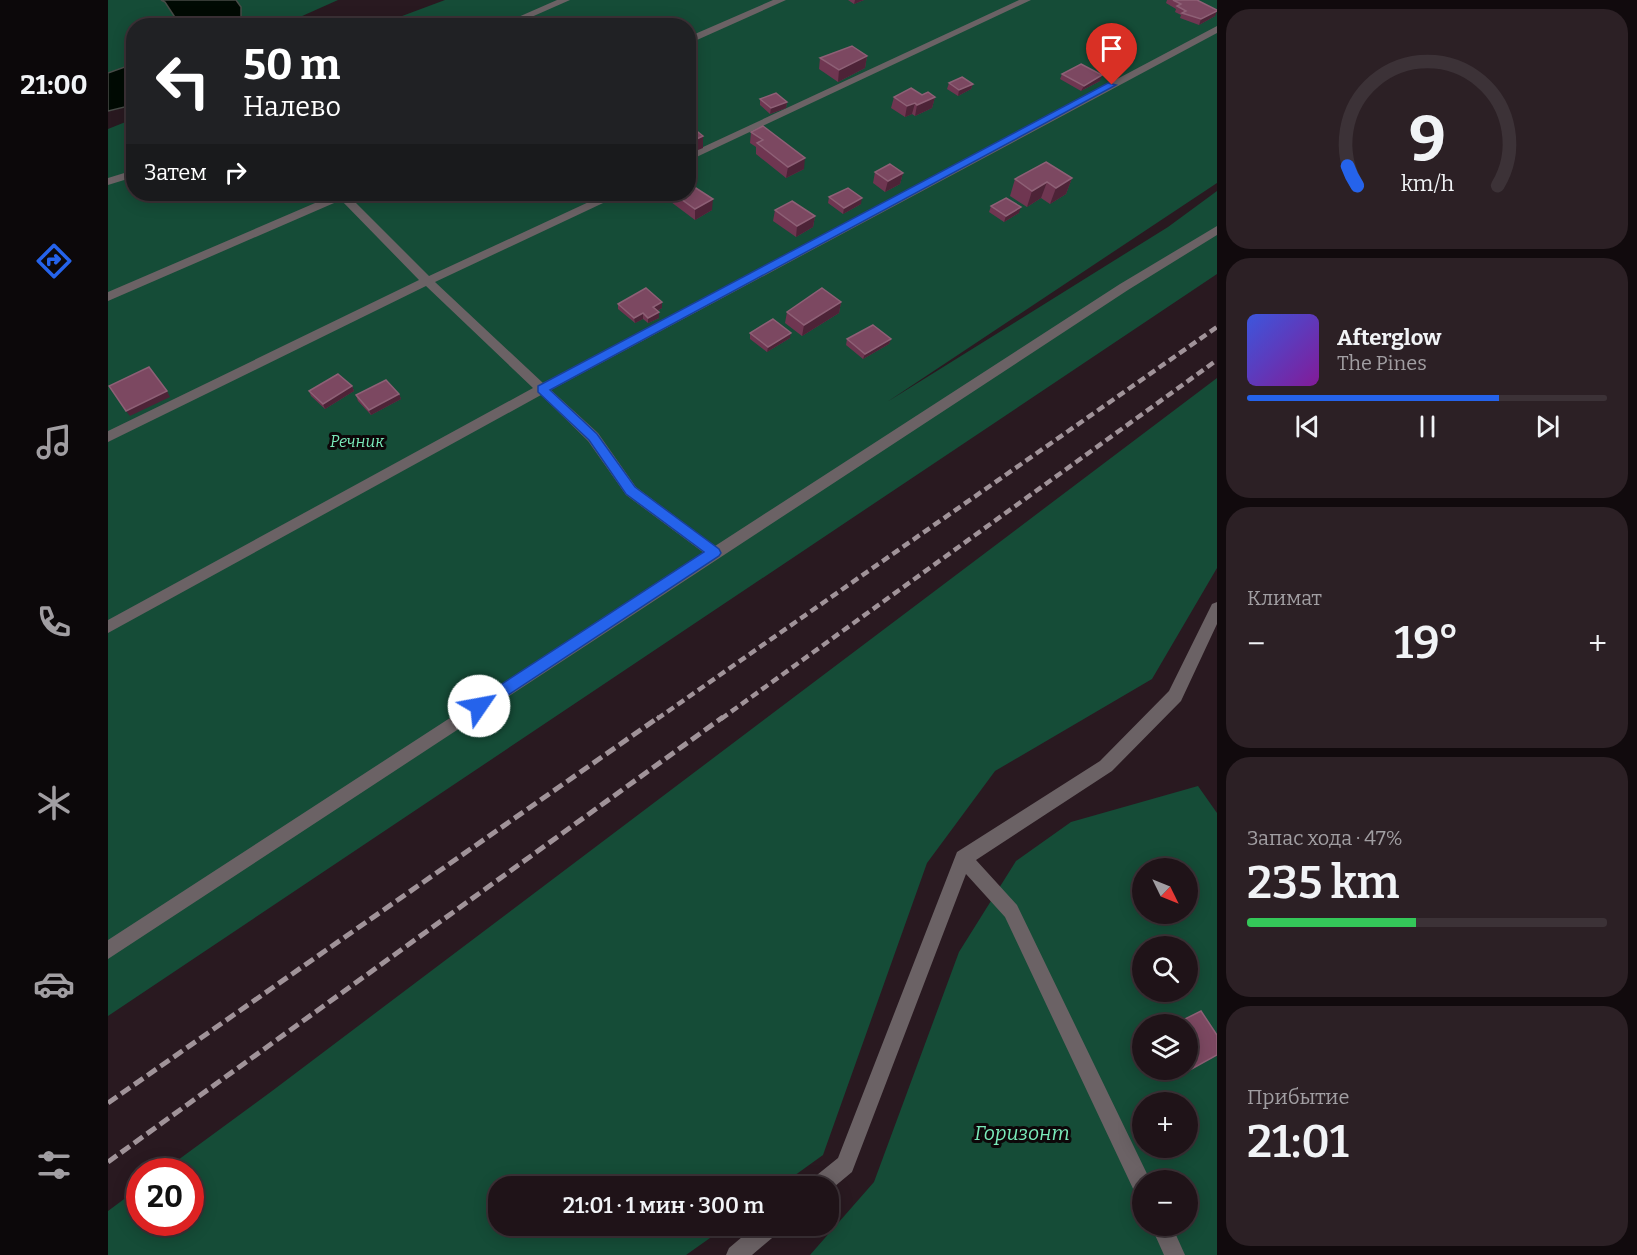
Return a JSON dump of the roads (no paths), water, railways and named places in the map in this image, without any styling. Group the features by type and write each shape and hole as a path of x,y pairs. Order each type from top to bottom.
{"lane":[{"path":"521,18 565,0"},
{"path":"696,37 781,0"},
{"path":"696,154 1026,0"},
{"path":"108,627 542,389 1217,29"},
{"path":"108,182 126,175"},
{"path":"108,297 327,201"},
{"path":"349,201 388,244 593,437 631,490 714,553"},
{"path":"108,437 427,281 599,201"},
{"path":"108,950 714,553 1124,287 1217,230"},
{"path":"831,1176 845,1165 963,858 1106,766 1175,696 1217,608"},
{"path":"963,858 1011,912 1134,1170"},
{"path":"736,1255 759,1236"},
{"path":"1166,1236 1175,1255"}],"railway":[{"path":"657,719 1217,327"},
{"path":"721,719 1217,360"},
{"path":"108,1103 659,717"},
{"path":"108,1162 723,717"}],"park label":[{"name":"Речник","path":"357,441"},
{"name":"Горизонт","path":"1022,1133"}]}
